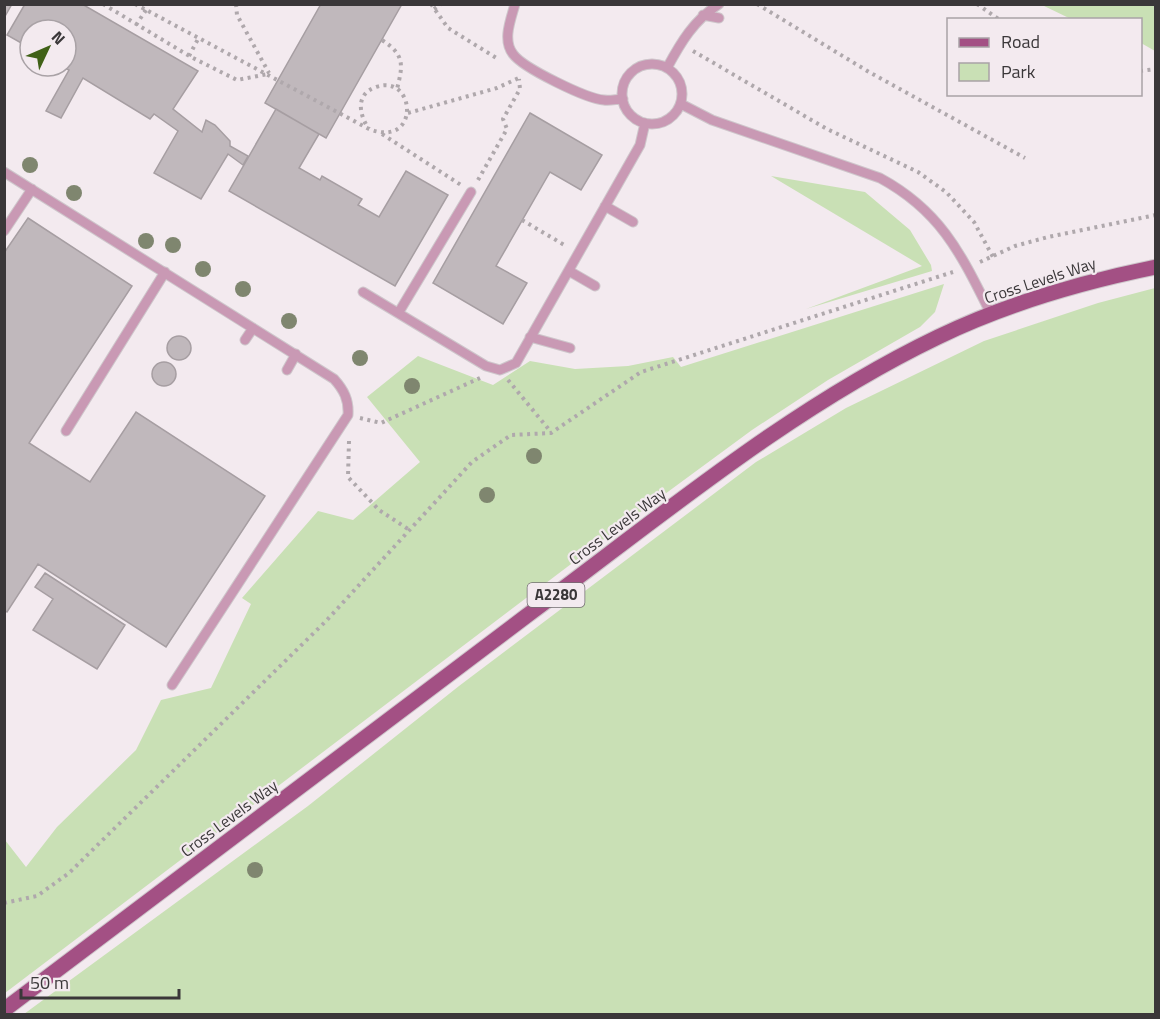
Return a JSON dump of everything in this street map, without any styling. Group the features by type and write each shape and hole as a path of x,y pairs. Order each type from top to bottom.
{"main road":[{"name":"Cross Levels Way","path":"4,1010 413,700 785,426 889,362 991,314 1102,278 1155,267"}],"lane":[{"path":"515,4 507,36 512,53 527,65 582,95 604,100 623,99"},
{"path":"668,68 680,43 703,15 719,4"},
{"path":"703,15 719,18"},
{"path":"649,64 668,68 681,84 681,104 677,112 663,122 645,123 630,114 623,99 623,89 632,72 649,64"},
{"path":"681,104 712,120 880,178 903,190 927,209 944,231 968,267 991,314"},
{"path":"363,292 486,366 500,370 516,363 639,145 645,123"},
{"path":"4,172 296,354 340,387 349,405 348,415 172,685"},
{"path":"4,231 32,189"},
{"path":"399,312 471,192"},
{"path":"605,206 633,222"},
{"path":"568,271 595,286"},
{"path":"66,430 165,272"},
{"path":"245,340 253,328"},
{"path":"530,337 570,348"},
{"path":"287,370 296,354"}],"path":[{"path":"103,4 136,26 237,80 269,74"},
{"path":"135,4 369,129 381,133 471,192 507,129 503,119 519,89 519,79 522,74"},
{"path":"236,4 237,15 269,74"},
{"path":"441,4 433,7 448,28 504,62"},
{"path":"757,4 869,72 1025,158"},
{"path":"977,4 997,18"},
{"path":"136,26 146,10"},
{"path":"189,56 198,39"},
{"path":"382,40 396,49 402,66 397,89"},
{"path":"680,43 827,129 918,172 946,192 974,222 993,257 1015,246 1048,237 1155,215"},
{"path":"381,133 398,128 408,113 519,79"},
{"path":"369,129 362,119 360,107 364,95 374,87 386,85 397,89 406,99 408,113"},
{"path":"522,220 578,254"},
{"path":"4,903 37,896 69,873 318,629 472,462 511,435 551,433 641,372 944,274"},
{"path":"408,530 379,510 348,477 348,415 381,423 500,370 551,433"}],"green space":[{"path":"1042,5 1155,5 1155,51 1142,44 1142,18 1069,18"},
{"path":"771,176 865,192 910,230 931,265 932,271 806,309 922,266"},
{"path":"944,284 935,312 920,327 828,380 752,430 616,530 5,993 5,840 26,867 57,827 136,750 161,700 211,688 251,604 242,598 318,511 353,520 420,462 367,397 418,356 493,385 530,361 575,369 628,366 673,357 681,367"},
{"path":"1155,288 1155,1014 24,1014 308,806 459,686 756,462 846,408 984,341 1098,303"}],"building":[{"path":"4,4 12,4 4,18"},
{"path":"25,4 82,4 198,71 173,109 202,132 206,120 215,125 230,141 230,146 248,156 243,165 228,154 201,199 154,173 178,131 154,114 150,119 83,78 61,118 46,111 65,78 78,78 78,18 18,18 18,41 7,35"},
{"path":"321,4 402,4 326,138 265,103"},
{"path":"276,109 319,134 299,168 320,180 322,176 362,199 358,205 379,217 406,171 448,195 395,286 229,191"},
{"path":"530,113 602,155 581,190 550,172 496,266 527,283 503,324 433,283"},
{"path":"28,218 132,286 29,443 90,482 136,412 265,496 166,647 38,564 7,612 4,610 4,253"},
{"path":"179,336 187,340 191,348 187,356 179,360 171,356 167,348 171,340"},
{"path":"164,362 172,366 176,374 172,382 164,386 156,382 152,374 156,366"},
{"path":"45,573 125,625 97,669 33,630 53,599 35,587"}]}
